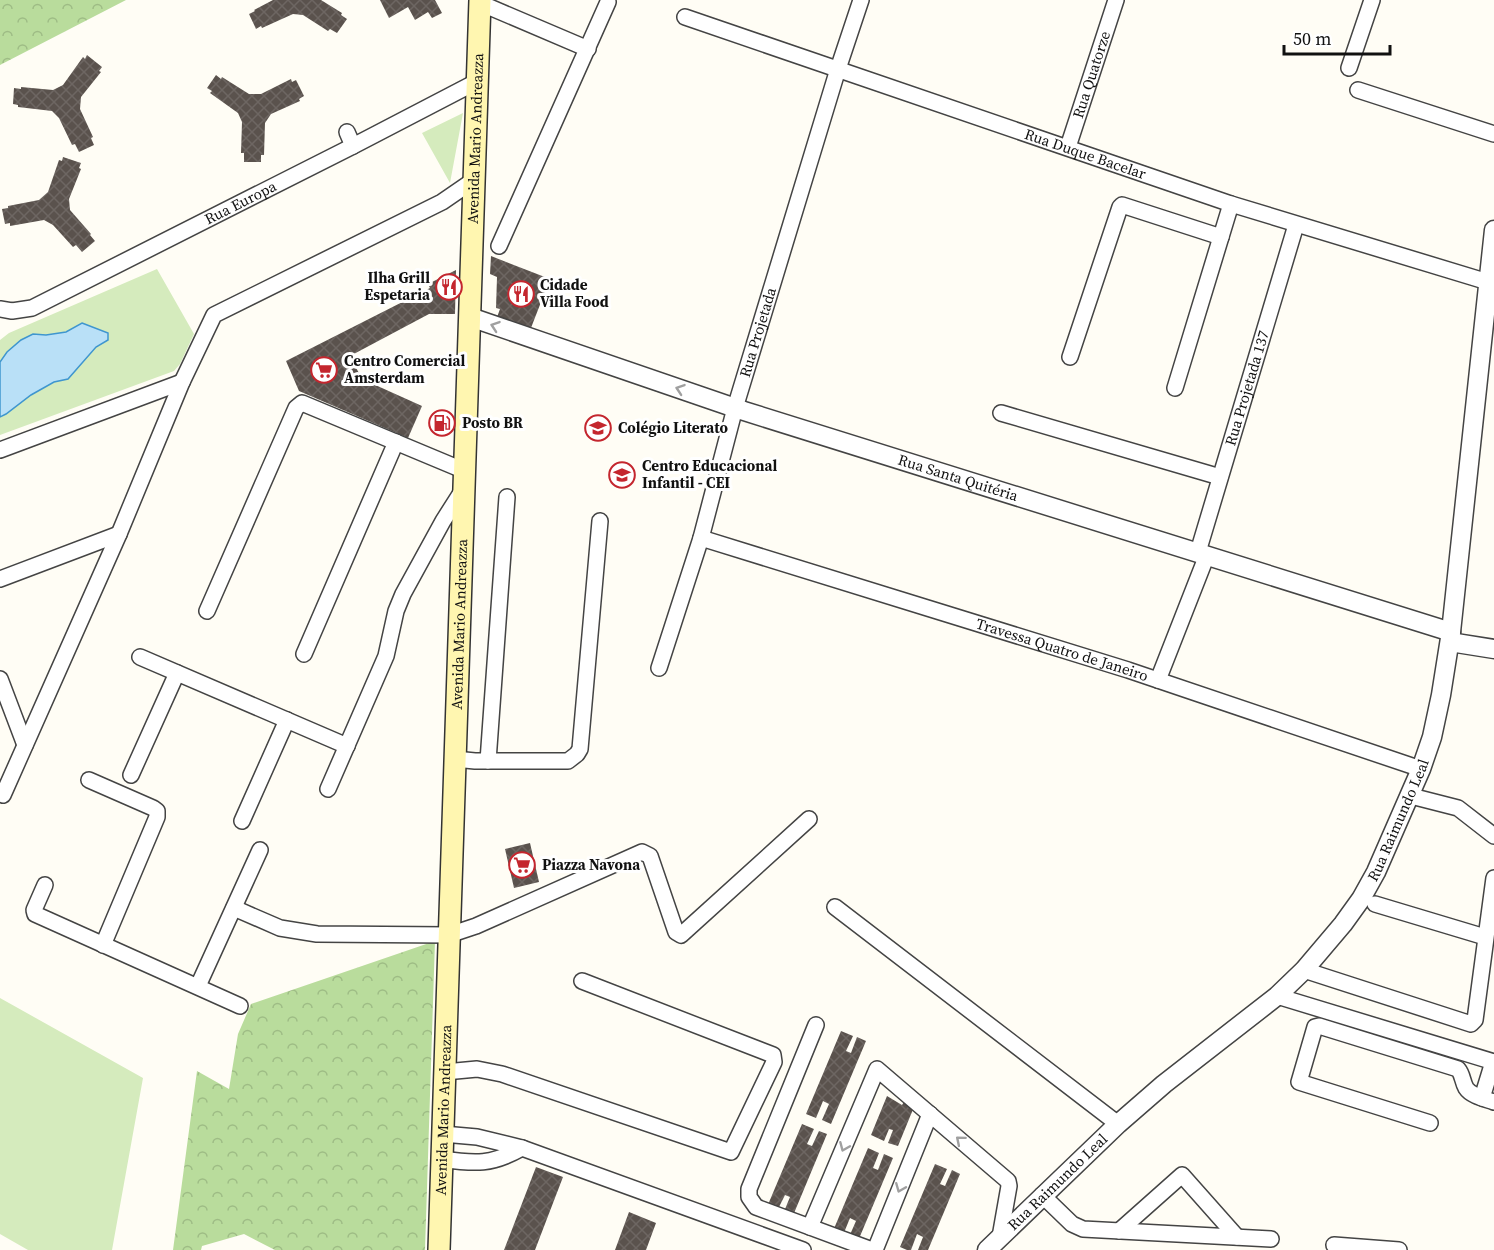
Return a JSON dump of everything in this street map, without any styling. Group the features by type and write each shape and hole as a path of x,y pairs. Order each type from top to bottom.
{"main road":[{"name":"Avenida Mario Andreazza","path":"439,1250 480,2"}],"street":[{"name":"Rua Projetada","path":"659,668 701,538 735,408 861,0"},
{"name":"Rua Quatorze","path":"1068,147 1116,0"},
{"path":"1349,68 1372,0"},
{"path":"480,2 588,49"},
{"path":"499,246 608,2"},
{"name":"Rua Duque Bacelar","path":"685,17 1231,204 1490,289"},
{"name":"Rua Europa","path":"0,309 12,311 32,308 136,248 350,139 478,81"},
{"path":"1358,90 1494,134"},
{"path":"3,795 119,534 209,322 218,312 442,202 474,180"},
{"path":"1175,388 1231,204"},
{"path":"1070,357 1119,207 1122,205 1221,237"},
{"name":"Rua Projetada 137","path":"1158,680 1202,554 1220,477 1296,225"},
{"name":"Rua Raimundo Leal","path":"987,1250 1118,1124 1174,1076 1277,996 1304,969 1361,899 1376,872 1421,769 1432,737 1441,695 1450,637 1490,289 1494,230"},
{"name":"Rua Santa Quitéria","path":"470,317 735,408 1202,554 1450,637 1494,649"},
{"path":"0,450 182,382"},
{"path":"207,611 299,405 302,404 396,442 464,480 403,594 396,611 386,656 328,789"},
{"path":"1001,413 1220,477"},
{"path":"304,654 396,442"},
{"path":"488,761 507,497"},
{"path":"455,759 568,761 577,754 600,520"},
{"path":"0,579 119,534"},
{"name":"Travessa Quatro de Janeiro","path":"701,538 1158,680 1421,769"},
{"path":"140,657 347,746"},
{"path":"131,775 177,673"},
{"path":"0,679 25,745"},
{"path":"242,821 287,720"},
{"path":"89,780 153,808 157,812 157,817 103,945"},
{"path":"1411,796 1458,808 1494,836"},
{"path":"234,908 280,928 317,934 449,935 476,926 642,852 650,856 676,932 681,935 809,819"},
{"path":"198,986 260,850"},
{"path":"1304,969 1471,1024 1475,1020 1494,878"},
{"path":"45,885 34,910 35,914 240,1006"},
{"path":"1375,904 1485,937"},
{"path":"835,907 1118,1124"},
{"path":"445,1072 477,1069 502,1074 731,1152 774,1062 772,1055 582,981"},
{"path":"1277,996 1493,1062 1488,1100 1466,1088 1458,1069 1319,1026 1315,1027 1299,1082 1430,1123"},
{"path":"816,1025 749,1189 749,1197 756,1207 873,1250 930,1114"},
{"path":"810,1227 877,1069 1008,1181 1000,1237"},
{"path":"443,1134 477,1137 522,1148 803,1250"},
{"path":"442,1159 474,1164 504,1158 522,1148"},
{"path":"1119,1231 1182,1175 1237,1237"},
{"path":"1042,1195 1078,1228 1271,1239"},
{"path":"1334,1245 1400,1250"}],"green space":[{"path":"0,0 126,0 0,65"},
{"path":"463,113 450,183 422,133"},
{"path":"157,269 194,334 180,364 174,371 0,435 0,340 9,333"},
{"path":"435,941 425,1250 275,1250 244,1234 202,1246 201,1250 173,1250 197,1071 229,1089 238,1034 251,1004"},
{"path":"0,998 143,1078 112,1250 28,1250 0,1234"}],"water":[{"path":"82,323 108,333 108,340 96,347 68,379 54,382 0,417 0,362 7,352 21,340 33,334 66,332"}],"building":[{"path":"273,0 321,0 342,13 341,15 347,19 337,33 330,29 328,31 303,15 293,14 256,29 249,14"},
{"path":"380,0 435,0 442,13 432,18 428,12 415,20 408,7 389,18"},
{"path":"87,55 102,67 99,71 101,72 81,97 80,109 93,137 91,138 94,145 79,152 75,144 72,145 59,118 52,111 18,107 13,104 14,88 53,90 63,85 83,57 85,59"},
{"path":"216,75 249,94 261,94 291,79 292,82 296,80 304,96 299,99 300,101 271,114 265,123 264,155 261,155 261,162 244,162 244,153 241,153 242,122 238,113 210,93 212,91 207,88"},
{"path":"63,157 81,163 79,168 81,169 69,199 70,210 95,241 82,252 76,245 73,247 53,225 44,220 10,226 10,223 5,224 2,209 39,200 48,192 59,160 62,161"},
{"name":"Cidade Villa Food","path":"491,256 550,279 529,333 496,320 500,309 496,308 497,277 490,274"},
{"name":"Centro Comercial Amsterdam","path":"456,270 455,314 429,314 350,356 362,379 422,406 408,438 299,391 286,361 430,288 428,284"},
{"name":"Piazza Navona","path":"530,843 539,882 514,888 505,849"},
{"path":"841,1031 853,1036 846,1051 851,1053 857,1037 866,1041 831,1124 822,1120 829,1104 823,1101 816,1118 806,1114"},
{"path":"887,1096 902,1105 904,1102 914,1107 898,1146 888,1143 893,1130 889,1129 884,1141 871,1135"},
{"path":"802,1124 814,1129 807,1144 812,1146 819,1131 827,1134 792,1218 783,1214 790,1197 785,1195 777,1211 767,1207"},
{"path":"868,1148 879,1153 873,1168 878,1170 884,1154 893,1158 858,1241 849,1237 856,1221 850,1218 843,1235 833,1231"},
{"path":"935,1164 947,1169 940,1184 945,1186 952,1170 960,1174 928,1250 918,1250 923,1237 917,1234 911,1250 907,1250 900,1247"},
{"path":"536,1167 563,1177 535,1250 504,1250"},
{"path":"629,1212 656,1223 646,1250 615,1250"}],"place":[{"name":"Ilha Grill Espetaria","path":"449,287"},
{"name":"Cidade Villa Food","path":"521,294"},
{"name":"Centro Comercial Amsterdam","path":"324,370"},
{"name":"Posto BR","path":"442,423"},
{"name":"Colégio Literato","path":"598,428"},
{"name":"Centro Educacional Infantil - CEI","path":"622,475"},
{"name":"Piazza Navona","path":"522,865"}]}
